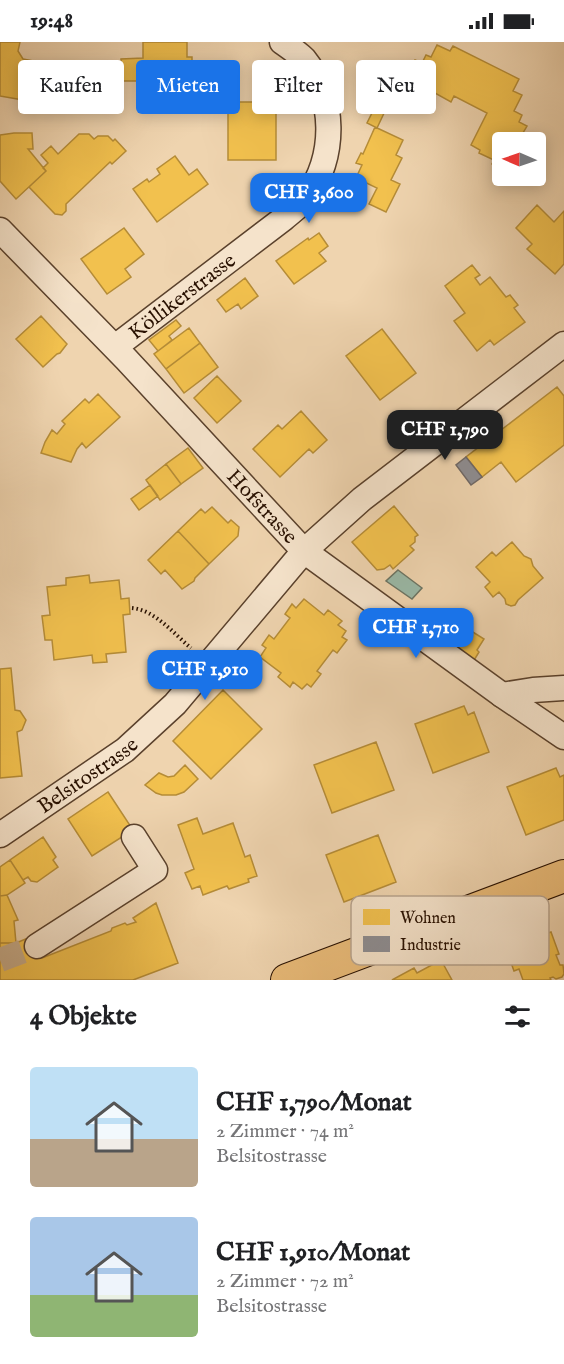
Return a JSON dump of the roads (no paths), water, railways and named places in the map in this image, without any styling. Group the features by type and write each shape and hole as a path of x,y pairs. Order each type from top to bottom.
{"main road":[{"path":"511,896 564,876"},
{"path":"287,980 351,956"}],"street":[{"name":"Köllikerstrasse","path":"115,347 284,219 306,198 321,171 329,143 328,114 320,86 303,58 282,42"},
{"name":"Hofstrasse","path":"0,230 115,347 304,552 564,737"},
{"name":"Belsitostrasse","path":"0,835 125,750 175,704 304,552 362,499 564,344"},
{"path":"502,695 564,688"},
{"path":"37,946 155,870 134,837"}],"tunnel":[{"path":"0,960 37,946"}]}
